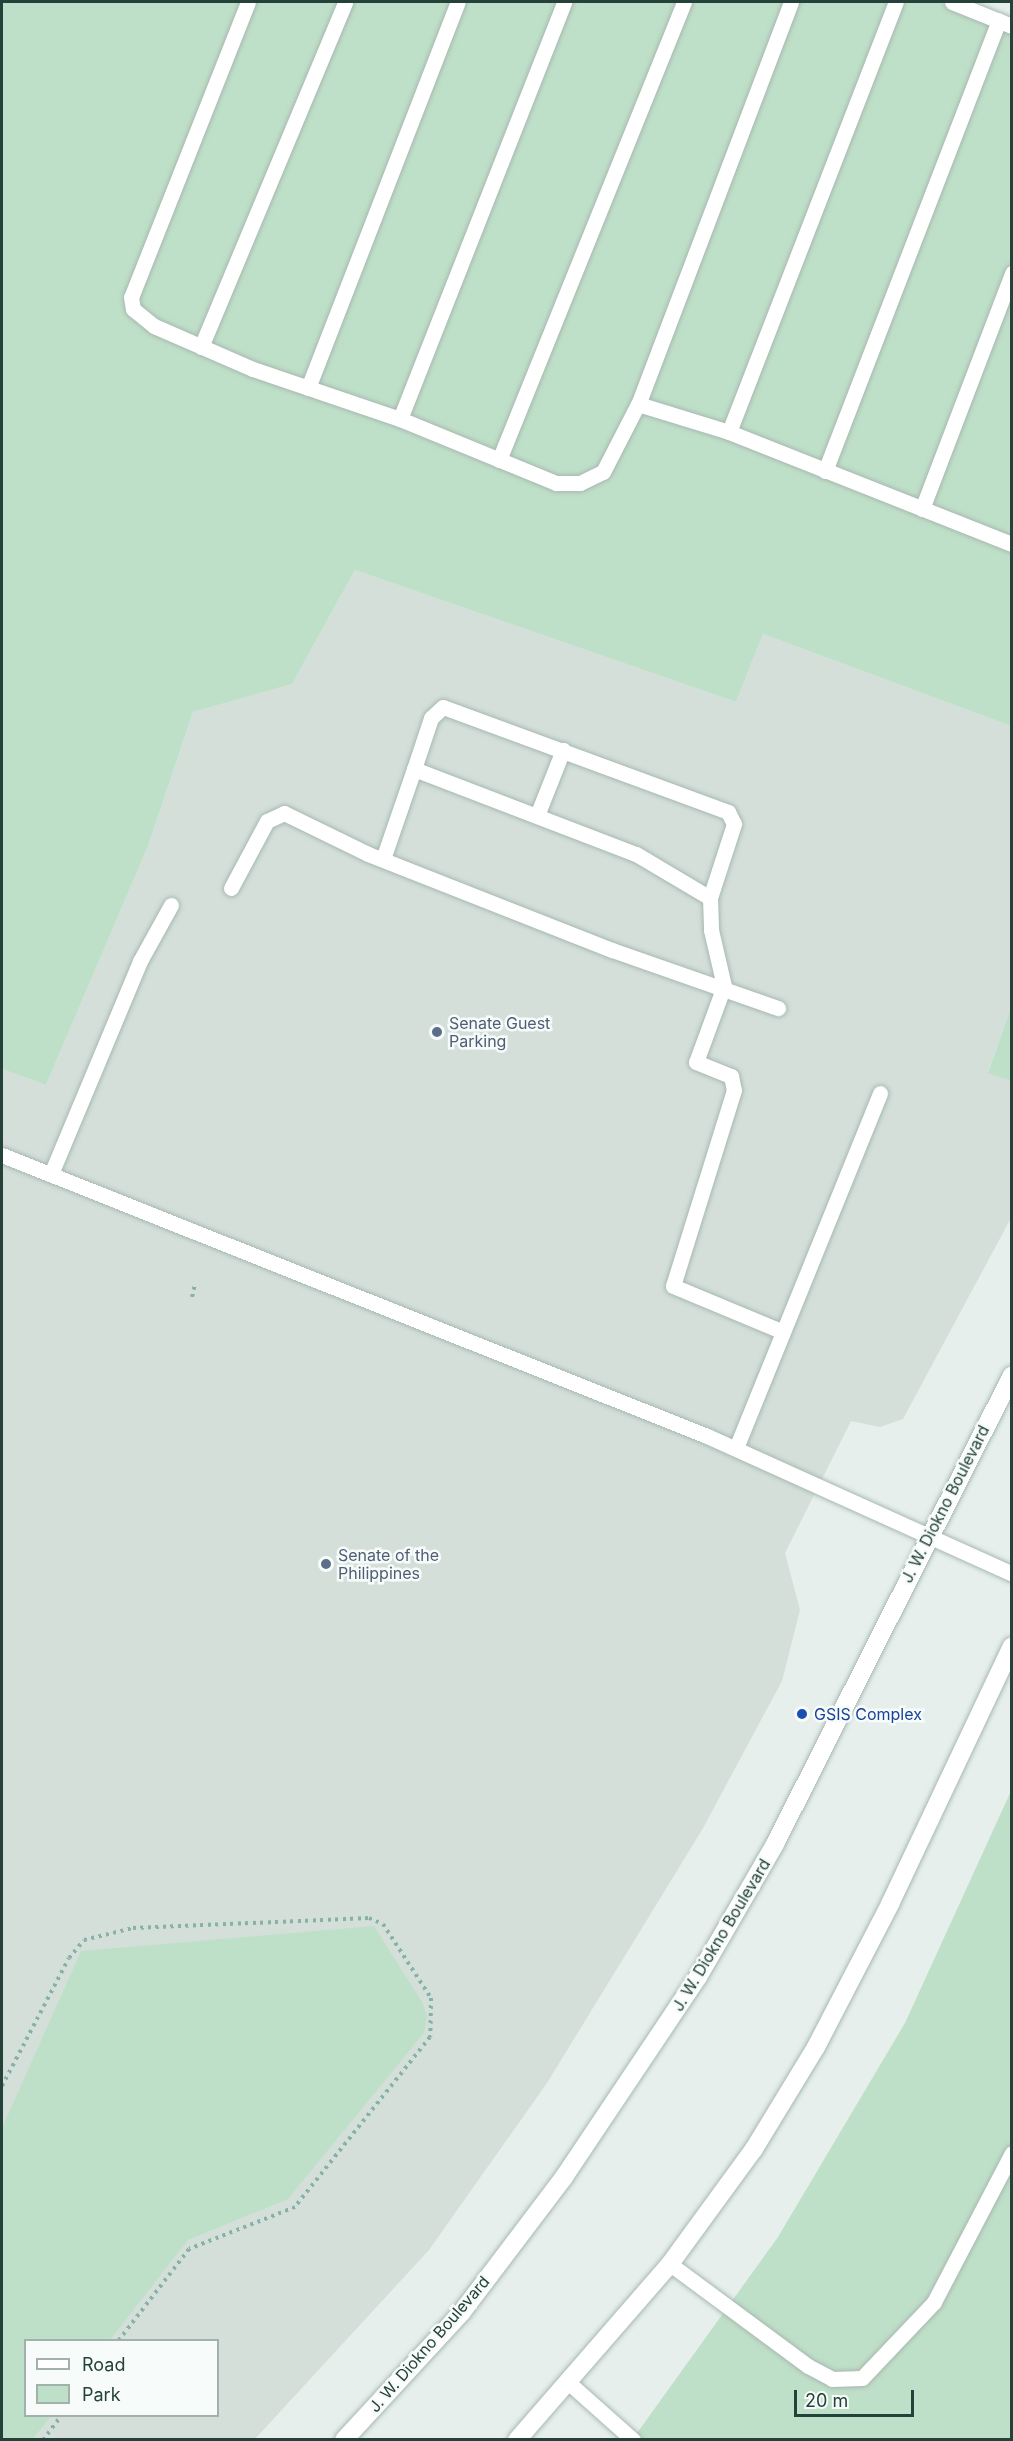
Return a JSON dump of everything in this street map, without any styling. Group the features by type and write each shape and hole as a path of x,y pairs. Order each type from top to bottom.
{"street":[{"name":"J. W. Diokno Boulevard","path":"344,2439 489,2276 564,2177 698,1977 775,1844 1011,1375"},
{"path":"517,2439 569,2383 670,2264 754,2150 816,2047 1011,1646"}],"lane":[{"path":"248,2 131,297 133,309 154,326 201,346 308,388 399,419 556,483 591,480 603,472 638,404 791,2"},
{"path":"201,346 345,2"},
{"path":"308,388 458,2"},
{"path":"399,419 564,2"},
{"path":"499,460 684,2"},
{"path":"729,432 896,2"},
{"path":"825,471 1005,23 952,2"},
{"path":"922,509 1011,273"},
{"path":"638,404 729,432 1011,544"},
{"path":"383,859 431,718 443,708 728,812 734,824 710,898 711,930 724,986 696,1062 731,1076 734,1090 673,1286 781,1331"},
{"path":"538,813 563,750"},
{"path":"414,769 538,813 636,854 710,898"},
{"path":"231,888 275,814 284,813 383,859 612,950 724,986 778,1008"},
{"path":"51,1174 140,961 171,905"},
{"path":"736,1448 781,1331 880,1093"},
{"path":"2,1155 736,1448 1011,1574"},
{"path":"670,2264 808,2366 832,2379 862,2378 934,2302 1011,2153"},
{"path":"569,2383 633,2439"}],"path":[{"path":"192,1297 195,1284"},
{"path":"2,2086 69,1958 84,1940 133,1928 369,1918 383,1924 431,1998 430,2037 296,2207 189,2249 120,2339"},
{"path":"43,2439 60,2417"}],"shaded area":[{"name":"GSIS Complex","path":"355,570 736,702 763,634 1011,726 1011,1007 988,1072 1011,1081 1011,1218 903,1419 880,1427 851,1421 785,1553 800,1610 782,1681 702,1830 547,2083 429,2250 255,2439 2,2439 2,1069 46,1085 148,846 193,712 292,684"}],"green space":[{"path":"2,2 940,2 1011,31 1011,726 763,634 736,702 355,570 292,684 193,712 148,846 46,1085 2,1069"},
{"path":"1011,1007 1011,1081 988,1073"},
{"path":"1011,1791 1011,2439 632,2440 778,2237 905,2023"},
{"path":"374,1926 422,2002 427,2016 424,2033 288,2199 188,2240 111,2339 24,2339 24,2417 50,2417 33,2439 2,2439 2,2128 81,1951"}],"place":[{"name":"Senate Guest Parking","path":"437,1032"},
{"name":"Senate of the Philippines","path":"326,1564"},
{"name":"GSIS Complex","path":"802,1714"}]}
